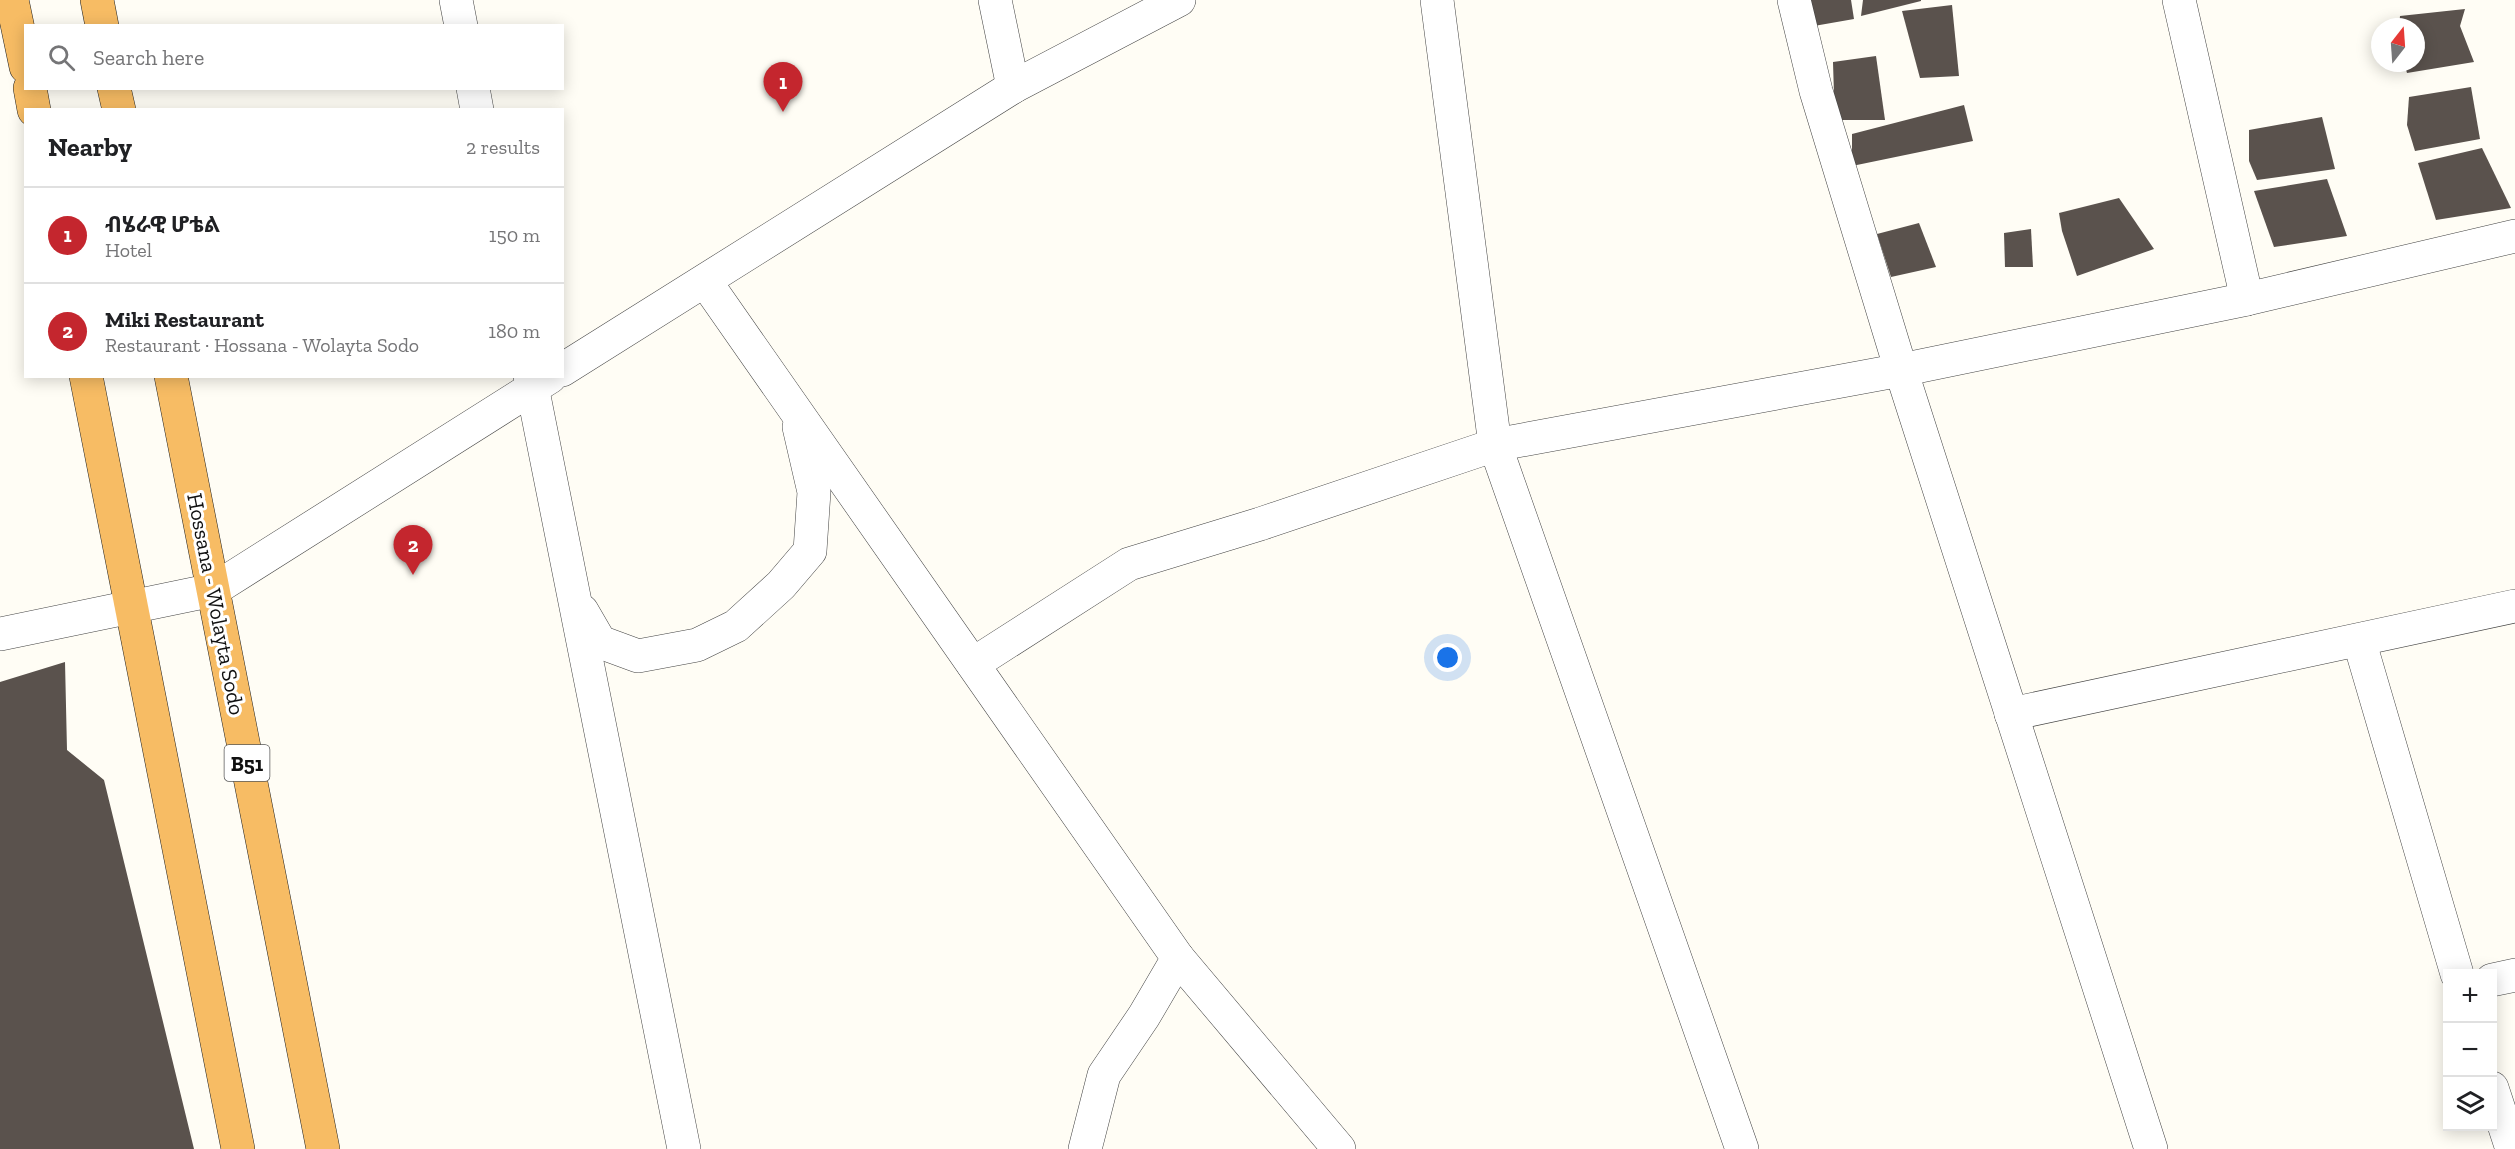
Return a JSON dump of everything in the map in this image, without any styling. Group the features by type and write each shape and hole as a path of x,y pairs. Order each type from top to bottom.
{"highway":[{"path":"12,0 24,57"},
{"path":"97,0 102,24"},
{"path":"30,90 34,108"},
{"path":"114,90 119,108"},
{"path":"87,378 238,1149"},
{"name":"Hossana - Wolayta Sodo","path":"171,378 323,1149"}],"street":[{"path":"456,0 461,24"},
{"path":"995,0 1013,87"},
{"path":"564,369 1013,87 1179,0"},
{"path":"1437,0 1495,444 1742,1149"},
{"path":"1794,0 1816,91 1900,370 2151,1149"},
{"path":"2179,0 2247,299"},
{"path":"473,90 477,108"},
{"path":"973,664 1129,564 1260,524 1495,444 1900,370 2247,299 2515,236"},
{"path":"705,281 1178,958 1339,1149"},
{"path":"0,634 213,590 538,381 574,597 684,1149"},
{"path":"574,597 600,642 638,656 697,645 736,626 781,585 810,551 814,492 795,410"},
{"path":"2011,714 2515,606"},
{"path":"2359,640 2456,969"},
{"path":"1085,1149 1104,1075 1144,1016 1178,958"},
{"path":"2497,979 2515,975"},
{"path":"2497,1101 2512,1149"}],"building":[{"path":"1807,0 1851,0 1854,19 1814,26"},
{"path":"1863,0 1921,0 1921,1 1861,16"},
{"path":"1952,5 1959,76 1920,78 1902,11"},
{"path":"2465,9 2460,26 2474,62 2425,70 2425,18 2400,18 2400,16"},
{"path":"1876,56 1885,120 1840,120 1834,95 1833,62"},
{"path":"2471,87 2480,139 2415,151 2407,125 2409,97"},
{"path":"1964,105 1973,141 1852,166 1852,134"},
{"path":"2322,117 2335,169 2257,180 2249,161 2249,130"},
{"path":"2482,148 2511,208 2436,220 2418,163"},
{"path":"2327,179 2347,236 2274,247 2254,191"},
{"path":"2119,198 2154,249 2077,276 2062,231 2059,213"},
{"path":"1919,223 1936,267 1891,277 1877,234"},
{"path":"2031,229 2033,267 2005,267 2004,233"},
{"path":"65,662 67,750 104,780 194,1149 0,1149 0,682"}],"place":[{"name":"ብሄራዊ ሆቴል","path":"783,112"},
{"name":"Miki Restaurant","path":"413,575"}]}
